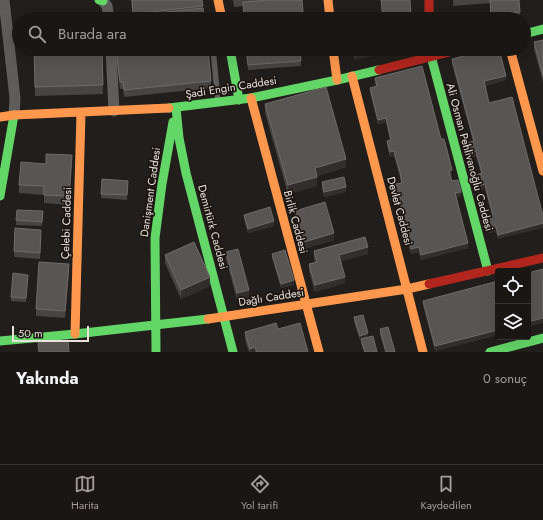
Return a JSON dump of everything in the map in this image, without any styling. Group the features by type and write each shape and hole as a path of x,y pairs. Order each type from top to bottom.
{"street":[{"path":"0,196 14,116 15,98 4,0"},
{"path":"218,0 219,12"},
{"path":"328,0 329,12"},
{"path":"429,0 429,12"},
{"path":"101,1 107,6 108,12"},
{"path":"531,32 543,29"},
{"path":"111,56 114,111"},
{"path":"231,56 239,100"},
{"path":"334,56 337,80"},
{"name":"Şadi Engin Caddesi","path":"0,117 176,108 239,100 337,80 421,56"},
{"name":"Ali Osman Pehlivanoğlu Caddesi","path":"432,56 488,271"},
{"path":"512,56 543,171"},
{"name":"Devlet Caddesi","path":"352,76 423,352"},
{"name":"Birlik Caddesi","path":"251,98 319,352"},
{"name":"Demirtürk Caddesi","path":"176,108 179,138 186,173 233,352"},
{"name":"Danişment Caddesi","path":"156,352 155,238 162,184 176,108"},
{"name":"Çelebi Caddesi","path":"75,334 81,113"},
{"name":"Dağlı Caddesi","path":"0,341 224,317 408,289 543,258"},
{"path":"490,352 543,338"}],"lane":[{"path":"214,56 218,102"}],"building":[{"path":"132,0 202,0 203,6 150,12 133,12"},
{"path":"302,0 303,12 244,12 243,2"},
{"path":"381,0 410,0 411,12 382,12"},
{"path":"490,0 519,0 520,12 491,12"},
{"path":"203,8 203,12 168,12"},
{"path":"543,40 543,76 534,42"},
{"path":"34,56 102,56 103,85 35,87"},
{"path":"117,56 209,56 211,81 124,90 123,82 120,82"},
{"path":"247,56 301,56 301,61 248,65"},
{"path":"464,56 501,56 506,76 484,81 489,103 512,97 543,216 543,223 498,235 496,227 489,228 486,218 493,216 485,184 479,186 476,175 482,173 476,151 469,153 467,143 474,141 452,59"},
{"path":"422,66 441,139 444,139 447,150 452,170 449,171 452,181 458,180 461,192 455,193 468,243 421,255 419,247 411,249 395,184 402,183 400,172 394,151 390,152 387,141 391,140 386,118 378,120 370,88 377,86 375,78"},
{"path":"326,87 346,159 315,168 317,177 288,185 265,104"},
{"path":"46,154 72,155 69,196 44,195 44,186 19,185 21,162 46,164"},
{"path":"344,177 346,187 324,192 322,182"},
{"path":"102,179 128,181 127,195 101,194"},
{"path":"325,202 334,233 304,242 295,211"},
{"path":"270,207 274,221 248,229 244,215"},
{"path":"17,210 43,211 42,222 16,220"},
{"path":"15,228 41,230 40,253 14,251"},
{"path":"365,237 368,247 339,255 345,277 315,285 309,264 317,262 314,251"},
{"path":"194,242 210,277 181,290 165,255"},
{"path":"238,249 249,290 237,293 226,252"},
{"path":"285,250 294,280 281,284 272,254"},
{"path":"39,262 69,264 65,311 36,309"},
{"path":"543,269 543,318 531,321 531,304 531,272"},
{"path":"13,273 28,275 26,298 11,297"},
{"path":"495,282 495,331 435,346 423,301"},
{"path":"363,315 368,333 360,336 354,317"},
{"path":"276,323 278,329 300,323 308,352 257,352 255,347 250,349 245,332"},
{"path":"388,327 395,352 386,352 380,329"},
{"path":"373,336 377,352 365,352 361,339"},
{"path":"68,340 69,352 39,352 38,342"}],"traffic: fast":[{"path":"99,0 103,1"},
{"path":"531,32 543,29"},
{"path":"231,56 239,100"},
{"path":"431,56 488,271"},
{"path":"169,108 251,98 379,70"},
{"path":"176,108 179,138 186,173 233,352"},
{"path":"0,196 14,115"},
{"path":"156,352 155,238 162,184 173,122"},
{"path":"0,341 208,319"},
{"path":"490,352 543,338"}],"traffic: slow":[{"path":"218,0 221,12"},
{"path":"328,0 329,12"},
{"path":"334,56 337,80"},
{"path":"512,56 543,171"},
{"path":"352,76 423,352"},
{"path":"251,98 319,352"},
{"path":"0,117 14,115 169,108"},
{"path":"75,334 81,113"},
{"path":"208,319 407,289 429,284"}],"traffic: jam":[{"path":"429,0 429,12"},
{"path":"379,70 434,56"},
{"path":"429,284 543,258"}]}
